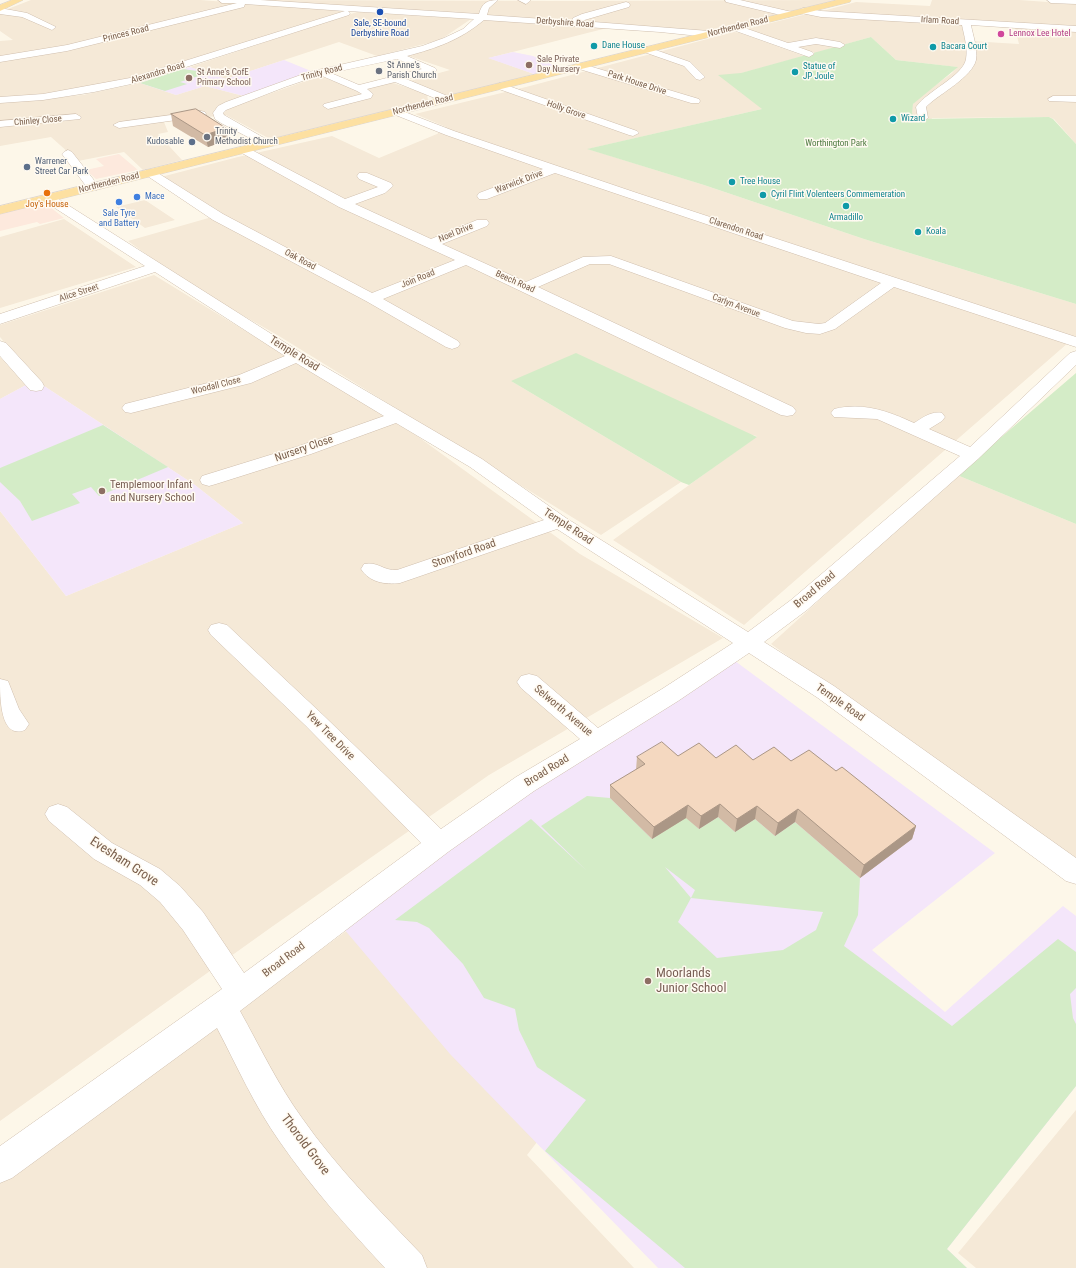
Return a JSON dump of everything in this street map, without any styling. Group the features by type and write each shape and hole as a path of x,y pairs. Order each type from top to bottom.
{"main road":[{"path":"1,6 19,0"},
{"name":"Northenden Road","path":"0,210 267,144 388,104 446,99 847,0"}],"street":[{"name":"Derbyshire Road","path":"222,0 337,8 426,12 709,34"},
{"path":"482,17 485,7 494,0"},
{"path":"729,0 789,14"},
{"path":"1051,0 1076,1"},
{"name":"Princes Road","path":"0,59 44,53 75,46 247,1"},
{"path":"569,24 585,16 626,4"},
{"name":"Derbyshire Road","path":"337,8 346,5 365,9"},
{"path":"1,6 52,27"},
{"name":"Alexandra Road","path":"0,100 57,94 132,81 365,9"},
{"name":"Irlam Road","path":"804,11 821,14 1076,29"},
{"name":"Trinity Road","path":"218,113 222,108 230,104 321,72 420,50 449,40 482,17"},
{"path":"923,118 921,112 924,102 964,72 971,61 970,43 966,23"},
{"path":"736,28 809,54"},
{"path":"788,46 816,41 840,45"},
{"path":"646,50 687,64 700,77"},
{"path":"358,88 432,70 396,55"},
{"name":"Park House Drive","path":"579,66 695,102"},
{"path":"321,72 368,92 367,96 328,106 347,116"},
{"path":"397,78 446,99"},
{"name":"Holly Grove","path":"500,86 633,134"},
{"name":"Clarendon Road","path":"367,96 388,104 450,133 1076,342"},
{"path":"1053,99 1076,99"},
{"path":"119,125 174,117 218,113 225,121 267,144"},
{"name":"Chinley Close","path":"0,124 76,117"},
{"name":"Beech Road","path":"244,150 344,204 526,287 787,411"},
{"path":"68,154 93,187"},
{"name":"Warwick Drive","path":"483,196 555,169"},
{"name":"Oak Road","path":"149,173 218,217 371,298 452,344"},
{"path":"344,204 381,190 387,186 362,176"},
{"name":"Temple Road","path":"48,198 297,357 399,416 476,463 559,522 826,692 1076,873"},
{"name":"Noel Drive","path":"430,244 482,223"},
{"name":"Carlyn Avenue","path":"526,287 570,267 595,259 619,262 777,321 813,329 830,326 893,281"},
{"name":"Join Road","path":"371,298 466,260"},
{"name":"Alice Street","path":"0,319 157,267"},
{"path":"0,346 36,386"},
{"name":"Broad Road","path":"0,1166 231,1000 439,844 525,784 670,695 750,643 799,605 972,456 1076,356"},
{"name":"Woodall Close","path":"131,408 245,379 297,357"},
{"path":"840,413 855,412 876,414 972,456"},
{"name":"Nursery Close","path":"209,480 305,450 399,416"},
{"path":"915,430 936,417"},
{"name":"Stonyford Road","path":"371,569 379,575 387,578 400,576 559,522"},
{"name":"Yew Tree Drive","path":"219,630 314,720 439,844"},
{"name":"Selworth Avenue","path":"528,682 597,740"},
{"path":"0,687 8,711 16,724"},
{"name":"Evesham Grove","path":"58,814 103,851 150,877 170,894 193,921 231,1000"},
{"name":"Thorold Grove","path":"231,1000 278,1109 312,1157 370,1226 409,1268"}],"shaded area":[{"path":"31,0 200,0 344,11 128,80 61,92 0,98 0,41 13,40 0,31 0,12"},
{"path":"245,0 573,1 836,0 714,32"},
{"path":"932,0 1019,0 1076,4 1076,28 819,12 856,2 930,6"},
{"path":"357,12 471,19 440,40 377,56 339,42 226,79 190,67"},
{"path":"807,14 969,24 970,41 1019,44 1015,28 1076,31 1076,144 1054,119 1049,117 932,118 931,120 914,117 911,111 913,104 918,98 952,73 957,67 896,60 871,37 815,53 747,29"},
{"path":"484,19 607,28 489,58 534,74 449,97 410,81 450,70 409,56 454,39"},
{"path":"734,32 804,56 742,73 762,109 588,149 704,185 864,239 1076,304 1076,336 744,625 613,540 757,436 511,381 681,482 601,535 279,336 186,283 128,241 219,215 161,177 238,157 332,136 379,158 437,134 446,127 415,114 526,87"},
{"name":"Sale Private Day Nursery","path":"513,52 533,56 558,67 534,74 488,58"},
{"name":"St Anne's CofE Primary School","path":"284,60 311,71 244,96 205,86 176,95 140,83 190,67 226,79"},
{"path":"320,76 357,90 390,82 427,94 428,101 270,139 226,115 164,122 168,132 158,134 182,160 143,170 124,152 78,161 51,137 0,146 0,103 83,95 140,83 176,95 205,86 255,99"},
{"path":"119,154 138,170 96,179 86,170 104,166 96,159"},
{"path":"145,200 175,220 145,228 116,207"},
{"path":"45,203 64,218 40,224 37,222 0,231 0,214"},
{"path":"64,219 136,267 0,308 0,237"},
{"path":"154,275 417,436 580,554 723,638 489,775 273,926 0,1121 0,511 66,596 243,523 195,485 38,382 0,337 0,325"},
{"path":"0,357 26,385 0,399"},
{"name":"Templemoor Infant and Nursery School","path":"38,382 195,485 243,523 66,596 0,511 0,399 26,385"},
{"path":"957,475 1076,524 1076,862 771,644"},
{"name":"Moorlands Junior School","path":"735,661 995,853 872,950 945,1012 1063,906 1076,916 1076,1086 947,1249 967,1268 658,1268 450,1054 338,922 458,829"},
{"path":"371,913 558,1115 527,1155 634,1268 0,1268 0,1178 158,1069"},
{"path":"1076,1110 1076,1268 976,1268 958,1253"}],"green space":[{"name":"Worthington Park","path":"871,37 896,60 958,67 913,104 912,113 917,119 1049,117 1053,119 1076,144 1076,304 864,239 704,185 587,149 762,109 718,75 741,73"},
{"path":"183,69 208,73 180,82 187,84 165,91 140,83"},
{"path":"576,353 757,437 689,485 681,482 511,381"},
{"path":"1076,373 1076,524 957,475"},
{"path":"103,425 168,467 99,496 91,487 72,494 80,503 32,521 20,501 0,482 0,468"},
{"name":"Moorlands Junior School","path":"587,796 610,798 652,839 686,817 699,829 718,817 735,832 755,819 775,836 795,822 860,878 858,915 844,946 952,1026 1058,939 1076,952 1076,988 1070,994 1073,1018 1076,1024 1076,1086 947,1249 967,1268 685,1268 545,1151 586,1100 537,1067 519,1030 515,1009 484,998 463,964 429,928 417,922 395,920 531,819 587,871 541,826","holes":["665,867 695,890 691,898","691,898 823,912 816,930 783,950 717,958 678,922"]}],"building":[{"path":"196,109 226,128 205,135 171,114"},
{"path":"662,742 678,756 699,743 716,758 736,745 753,760 774,747 791,761 809,750 836,771 842,767 916,826 864,865 798,809 778,823 757,806 737,819 720,804 701,816 688,805 654,827 610,785 645,764 637,757"}],"place":[{"name":"Sale, SE-bound Derbyshire Road","path":"380,12"},
{"name":"Lennox Lee Hotel","path":"1001,34"},
{"name":"Dane House","path":"594,46"},
{"name":"Bacara Court","path":"933,47"},
{"name":"Sale Private Day Nursery","path":"529,65"},
{"name":"St Anne's Parish Church","path":"379,71"},
{"name":"Statue of JP Joule","path":"795,72"},
{"name":"St Anne's CofE Primary School","path":"189,78"},
{"name":"Wizard","path":"893,119"},
{"name":"Trinity Methodist Church","path":"207,137"},
{"name":"Kudosable","path":"192,142"},
{"name":"Warrener Street Car Park","path":"27,167"},
{"name":"Tree House","path":"732,182"},
{"name":"Joy's House","path":"47,193"},
{"name":"Cyril Flint Volenteers Commemeration","path":"763,195"},
{"name":"Mace","path":"137,197"},
{"name":"Sale Tyre and Battery","path":"119,202"},
{"name":"Armadillo","path":"846,206"},
{"name":"Koala","path":"918,232"},
{"name":"Templemoor Infant and Nursery School","path":"102,491"},
{"name":"Moorlands Junior School","path":"648,981"}]}
